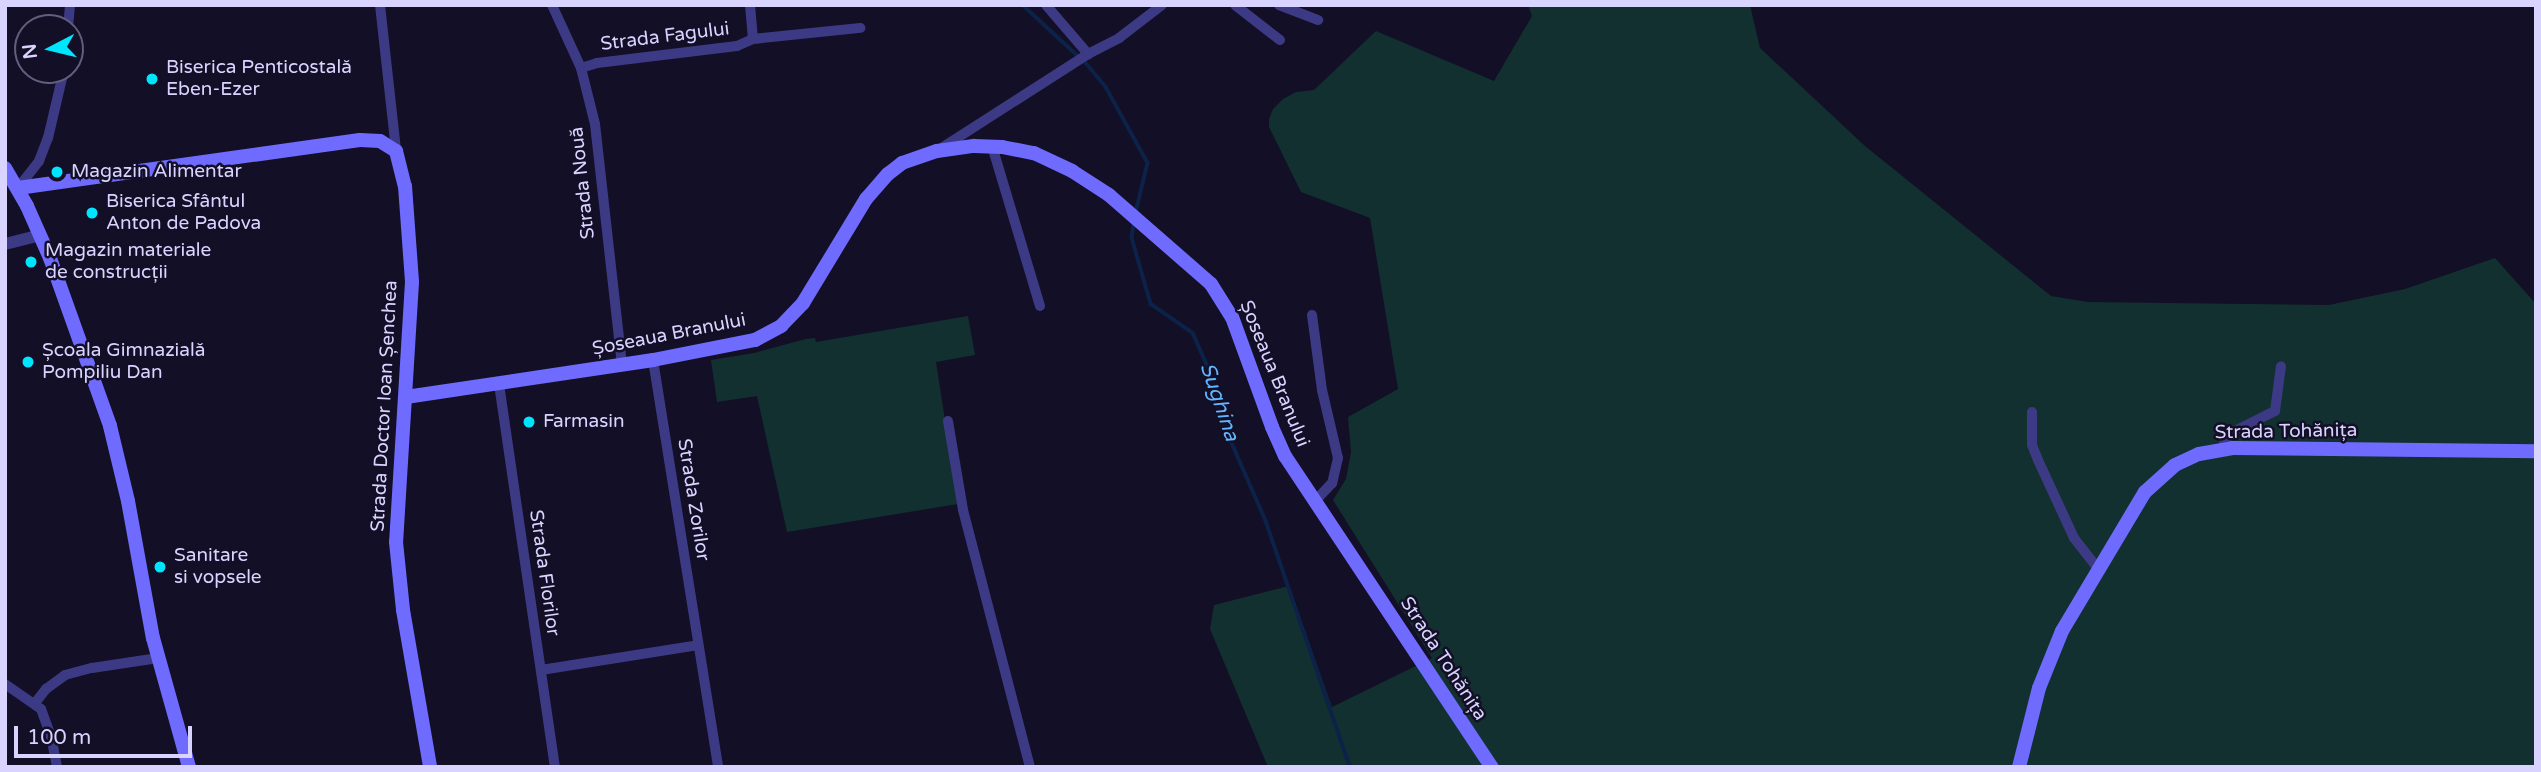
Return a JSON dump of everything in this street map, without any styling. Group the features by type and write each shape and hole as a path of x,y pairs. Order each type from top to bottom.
{"main road":[{"path":"18,188 360,140 380,141 396,151"},
{"name":"Șoseaua Branului","path":"406,397 653,360 740,344 769,334 781,326 813,288 877,185 902,163 937,151 992,146 1019,149 1046,158 1090,182 1195,268 1223,301 1240,335 1285,456 1362,571"},
{"name":"Strada Doctor Ioan Șenchea","path":"396,151 405,186 412,282 406,397 398,475 398,563 409,651 430,767"},
{"path":"5,168 18,188 40,235 110,426 128,501 158,658 189,767"},
{"name":"Strada Tohănița","path":"2019,767 2039,688 2050,659 2098,569 2145,492 2158,478 2183,460 2221,449 2536,451"},
{"name":"Strada Tohănița","path":"1362,571 1492,767"}],"street":[{"name":"Strada Doctor Ioan Șenchea","path":"380,5 396,151"},
{"name":"Strada Nouă","path":"552,5 581,68 595,124 622,365"},
{"name":"Strada Fagului","path":"750,5 753,39"},
{"path":"1046,5 1088,54"},
{"name":"Șoseaua Branului","path":"937,151 1088,54 1119,38 1162,5"},
{"path":"1236,5 1280,40"},
{"path":"1279,5 1318,20"},
{"name":"Strada Fagului","path":"581,68 597,63 737,46 753,39 860,28"},
{"path":"18,188 39,161 48,138 61,84"},
{"path":"992,146 1040,306"},
{"path":"5,244 40,235"},
{"path":"1312,315 1322,390 1338,458 1332,483 1315,501"},
{"name":"Strada Zorilor","path":"653,360 718,767"},
{"path":"2221,449 2231,433 2275,411 2281,366"},
{"name":"Strada Florilor","path":"499,384 555,767"},
{"path":"2032,412 2032,445 2038,460 2074,538 2098,569"},
{"path":"948,421 967,525 1030,767"},
{"path":"541,670 698,645"},
{"path":"35,703 46,689 65,675 158,658"},
{"path":"5,684 35,703 47,722 57,767"}],"green space":[{"path":"1528,5 1750,5 1760,48 1865,146 2051,296 2088,302 2329,305 2405,289 2495,258 2536,304 2536,767 1268,767 1210,629 1214,605 1289,586 1332,707 1432,658 1333,500 1346,479 1351,452 1348,417 1398,389 1370,218 1301,192 1269,127 1269,119 1273,109 1283,99 1296,92 1314,90 1376,31 1494,81 1532,16"},
{"path":"968,316 975,355 936,362 958,504 787,532 757,396 717,402 711,360 754,353 806,339 815,338 816,342"}],"waterway":[{"name":"Sughina","path":"1023,5 1077,55"},
{"name":"Sughina","path":"1086,63 1106,87 1148,163 1136,213"},
{"name":"Sughina","path":"1134,224 1132,238 1151,304 1193,333 1212,376 1218,411 1266,521 1350,767"}],"place":[{"name":"Biserica Penticostală Eben-Ezer","path":"152,79"},
{"name":"Magazin Alimentar","path":"57,172"},
{"name":"Biserica Sfântul Anton de Padova","path":"92,213"},
{"name":"Magazin materiale de construcții","path":"31,262"},
{"name":"Școala Gimnazială Pompiliu Dan","path":"28,362"},
{"name":"Farmasin","path":"529,422"},
{"name":"Sanitare si vopsele","path":"160,567"}]}
